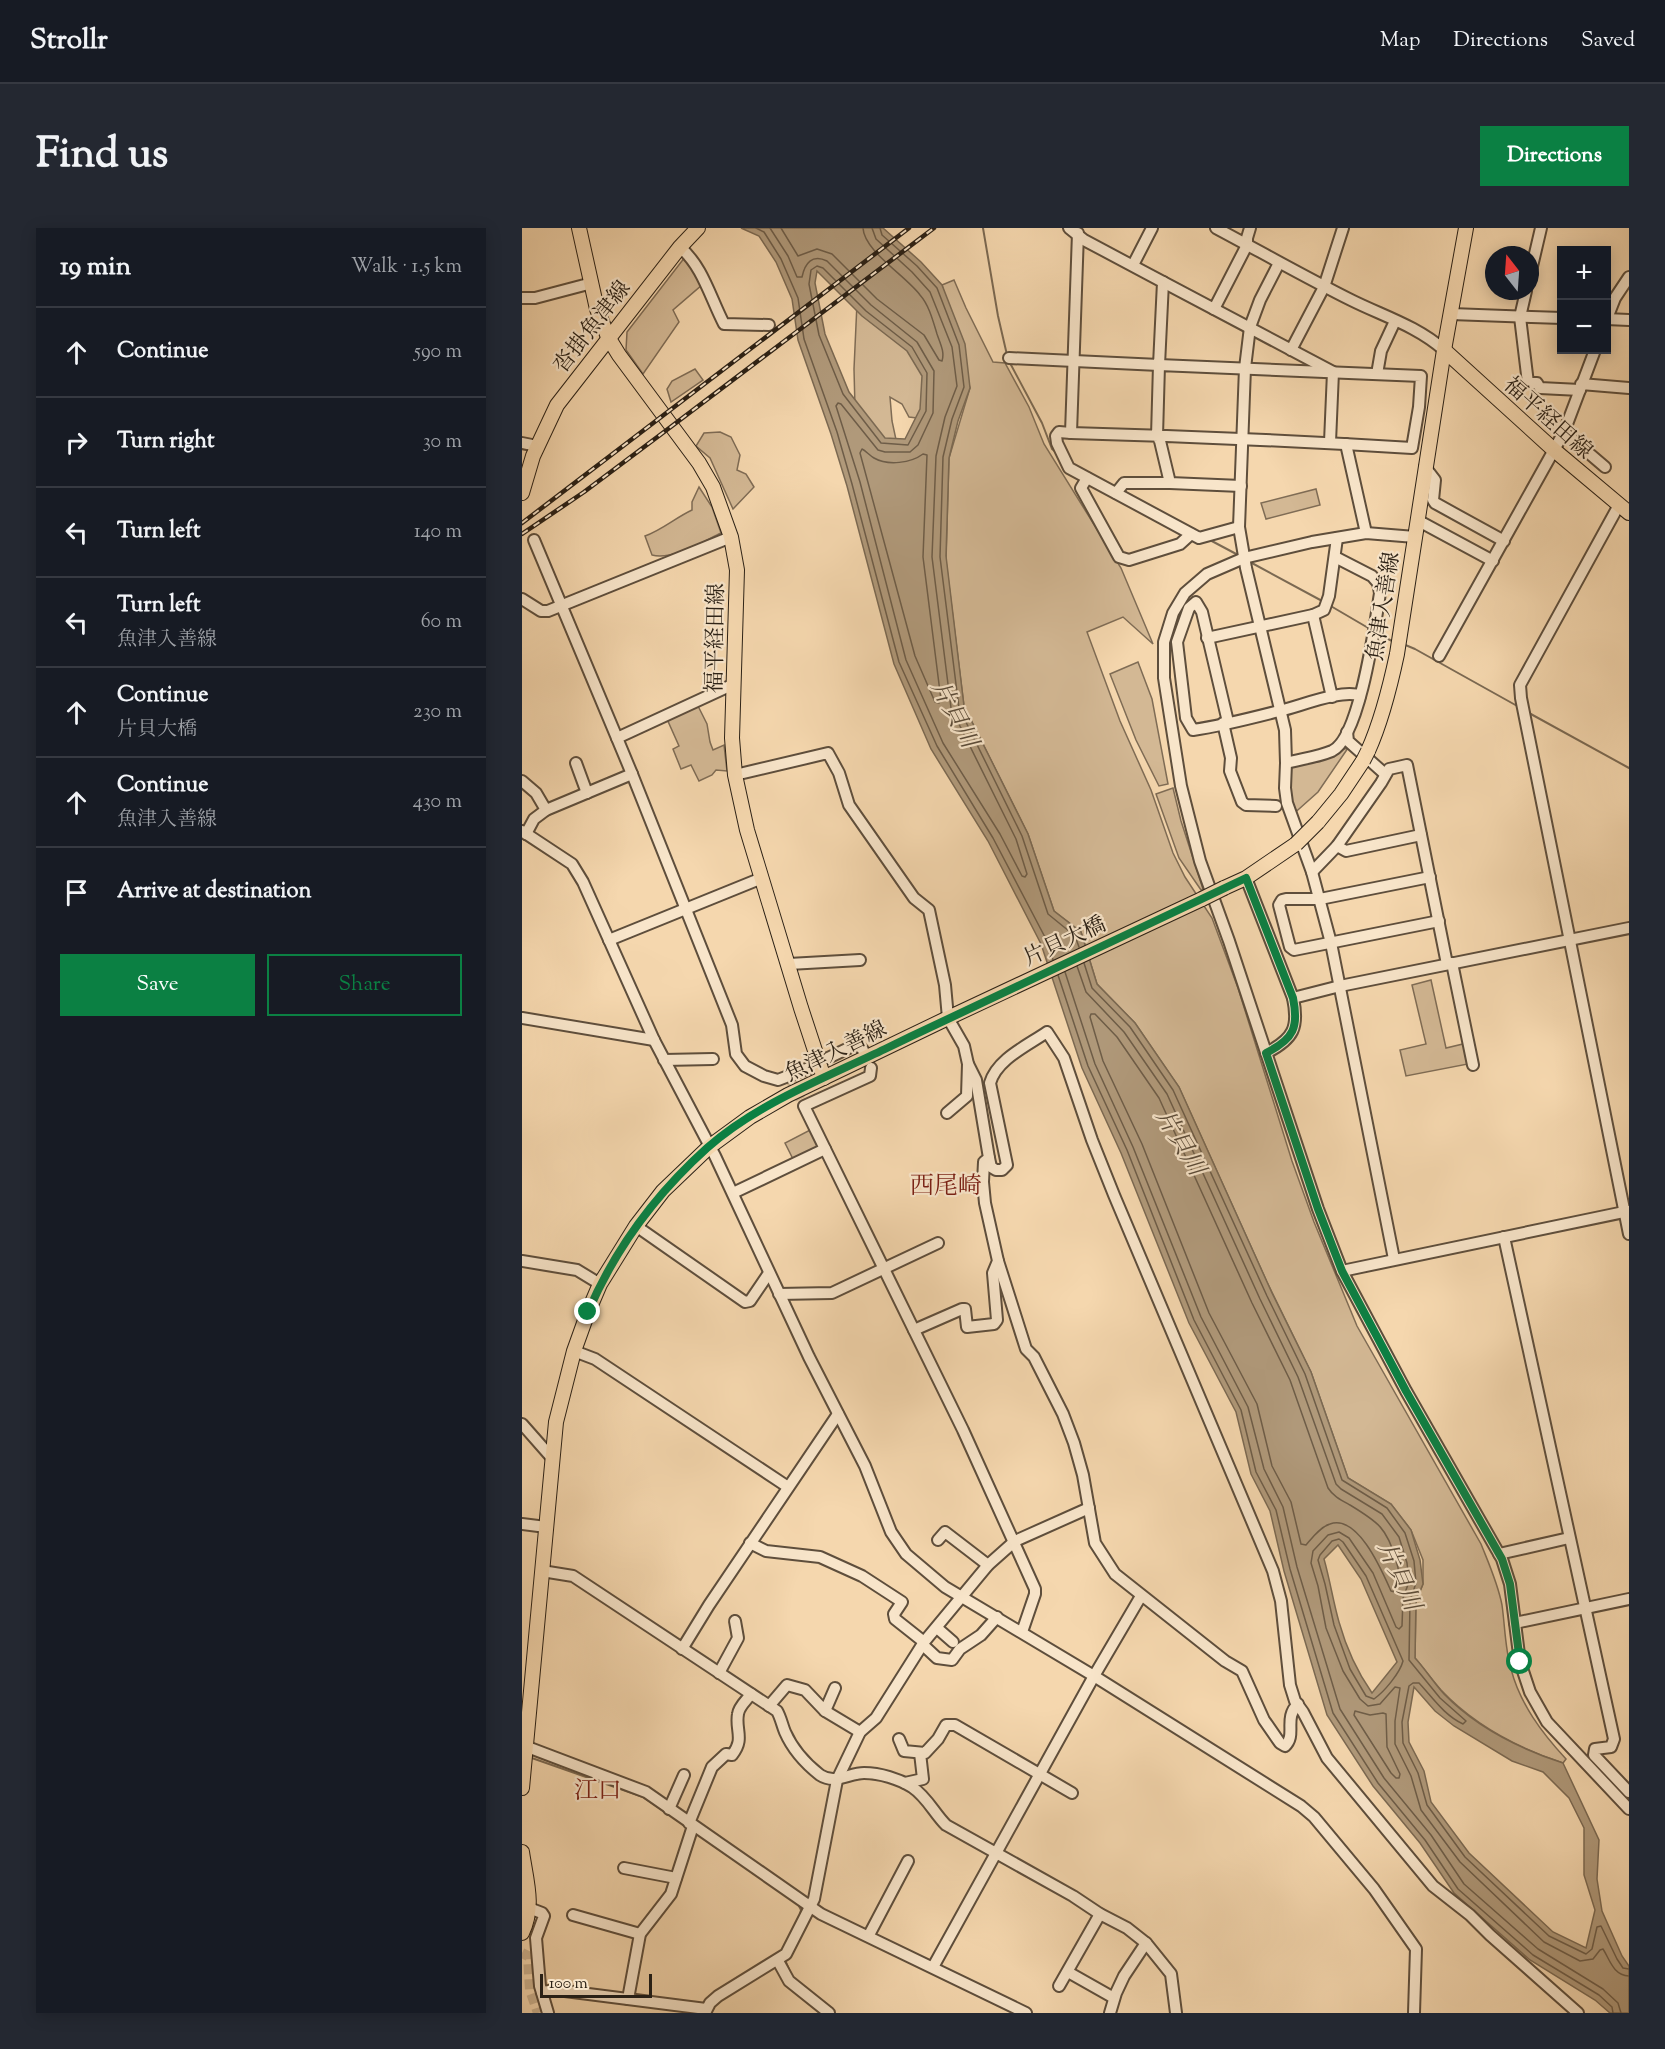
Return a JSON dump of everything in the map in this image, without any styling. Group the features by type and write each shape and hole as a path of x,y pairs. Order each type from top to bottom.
{"main road":[{"name":"福平経田線","path":"579,228 597,309 608,337 699,463 713,487 731,537 737,570 732,738 735,775 741,807 824,1078"},
{"name":"沓掛魚津線","path":"522,493 537,447 557,405 608,337 698,228"},
{"name":"魚津入善線","path":"1196,901 1246,878 1296,844 1341,794 1365,756 1379,725 1389,692 1401,631 1425,467 1466,228"},
{"name":"福平経田線","path":"1444,351 1554,450 1626,509"},
{"name":"片貝大橋","path":"952,1016 1196,901"},
{"name":"魚津入善線","path":"522,1788 524,1746 552,1458 559,1411 574,1351 600,1284 636,1226 663,1191 709,1147 750,1117 952,1016"},
{"path":"522,1852 528,1883 529,1908 522,1933"}],"street":[{"path":"1133,265 1152,228"},
{"path":"1216,228 1324,286 1415,329 1431,338 1444,351"},
{"path":"1215,309 1247,245 1250,228"},
{"path":"1291,350 1324,286 1343,228"},
{"path":"1537,246 1541,228"},
{"path":"1074,231 1084,240 1333,372"},
{"path":"1071,433 1074,361 1074,231"},
{"path":"680,247 698,267 724,324 769,325"},
{"path":"1279,263 1260,300 1250,327 1245,368 1239,527 1244,558 1284,730 1287,803 1312,873 1331,943 1394,1259"},
{"path":"1611,308 1629,277"},
{"path":"1163,282 1157,436 1170,483"},
{"path":"522,298 535,298 592,283"},
{"path":"1524,300 1520,317 1528,383 1537,383 1540,388 1629,388"},
{"path":"1451,314 1557,318"},
{"path":"1611,319 1629,320"},
{"path":"1377,374 1381,351 1395,321"},
{"path":"1440,656 1564,432 1593,354"},
{"path":"1009,358 1421,376 1413,448 1244,438 1059,432 1056,436 1069,468 1198,538 1239,527"},
{"path":"1330,442 1333,372"},
{"path":"1564,432 1605,467"},
{"path":"522,443 537,447"},
{"path":"1346,444 1366,533"},
{"path":"1425,467 1435,480 1433,500 1435,503 1504,541"},
{"path":"1087,478 1081,488 1119,557 1129,560 1180,544 1191,534"},
{"path":"1116,494 1124,483 1240,486"},
{"path":"1626,509 1521,686 1521,698 1627,1211 1629,1234"},
{"path":"1417,520 1493,561"},
{"path":"1415,537 1366,533 1244,558 1207,574 1185,593 1173,613 1164,642 1164,678 1181,786 1200,861 1318,1209 1342,1271 1406,1391 1499,1554 1510,1584 1520,1662 1530,1692 1547,1722 1629,1809"},
{"path":"522,599 541,611 548,611 731,537"},
{"path":"1207,638 1313,615 1324,610 1329,596 1337,538"},
{"path":"534,540 632,774 732,1025 736,1054 745,1066 778,1080 809,1068"},
{"path":"1286,763 1333,751 1347,732 1360,696 1380,593 1378,583 1372,576 1335,557"},
{"path":"1276,806 1245,805 1242,802 1230,771 1231,758 1225,723 1202,612 1196,602 1189,608 1177,642 1186,718 1193,730 1225,723 1279,711 1332,697 1355,693 1360,696"},
{"path":"1313,615 1332,697"},
{"path":"616,738 734,684"},
{"path":"1347,732 1348,741 1385,774"},
{"path":"735,775 828,753 839,772 849,805 914,897 929,910 952,1016 964,1046 968,1064 976,1080 989,1158 991,1167 996,1170 1002,1170 1007,1165 990,1083 992,1075 1001,1064 1047,1032 1064,1058 1114,1195 1274,1571 1281,1601 1290,1685 1327,1758 1432,1886 1470,1915 1578,2013"},
{"path":"576,763 587,793"},
{"path":"1312,873 1337,846 1389,769 1407,765 1439,921 1473,1065"},
{"path":"632,774 546,810 534,819 524,832 572,864 583,882 654,1040 733,1193 809,1358 865,1466 891,1532 906,1554 945,1587 1094,1676 1301,1806 1314,1817 1374,1889 1416,1949 1414,2013"},
{"path":"522,781 536,793 546,810"},
{"path":"1337,846 1346,851 1421,835"},
{"path":"1430,877 1320,899 1286,899 1282,900 1279,905 1290,947 1294,950 1439,921"},
{"path":"609,940 762,878"},
{"path":"1246,878 1293,998 1297,1015 1294,1030 1282,1045 1266,1053"},
{"path":"1293,998 1340,986 1629,928"},
{"path":"789,964 860,960"},
{"path":"522,1018 654,1040"},
{"path":"828,1058 855,1045 862,1050"},
{"path":"664,1060 713,1059"},
{"path":"947,1113 967,1096 968,1064"},
{"path":"871,1068 870,1076 804,1106 885,1269 1015,1542 1035,1589 1022,1632"},
{"path":"733,1193 825,1149"},
{"path":"989,1158 984,1162 983,1182 987,1217 998,1261 1026,1349 1034,1357 1063,1414 1083,1475 1095,1543 1115,1574 1225,1661 1242,1671 1264,1720 1280,1743 1285,1746 1290,1740 1292,1710 1298,1704"},
{"path":"1342,1271 1627,1211"},
{"path":"636,1226 745,1302 750,1301 769,1273"},
{"path":"1504,1237 1614,1739 1611,1747 1595,1749 1594,1755 1629,1792"},
{"path":"779,1294 832,1293 938,1243"},
{"path":"522,1261 577,1270 600,1284"},
{"path":"914,1330 962,1309 965,1309 967,1328 994,1324 997,1320 993,1273 998,1261"},
{"path":"574,1351 595,1359 788,1487"},
{"path":"682,1649 750,1543 838,1414"},
{"path":"522,1424 552,1458"},
{"path":"542,1992 557,1990 706,2011 718,1996 786,1954 819,1883 837,1780 860,1732 876,1718 923,1644 988,1565 1015,1542 1089,1508"},
{"path":"522,1524 546,1527"},
{"path":"938,1540 945,1532 988,1565"},
{"path":"1499,1554 1569,1538"},
{"path":"750,1543 766,1551 820,1557 862,1576 902,1602 894,1614 895,1619 937,1658 952,1660 960,1649 981,1635 997,1617"},
{"path":"542,1571 573,1576 777,1711 781,1716 785,1732 798,1754 821,1776 837,1780 865,1773 897,1779 919,1792 946,1825 1127,1928 1146,1943 1171,1974 1176,2013"},
{"path":"933,1967 1094,1676 1141,1596"},
{"path":"1515,1623 1629,1599"},
{"path":"719,1673 738,1638 735,1621"},
{"path":"937,1628 952,1642"},
{"path":"769,1706 787,1685 805,1690 825,1711 860,1732"},
{"path":"825,1711 835,1688"},
{"path":"628,1999 640,1934 671,1894 691,1824 712,1767 726,1754 732,1755 737,1748 740,1740 737,1715 751,1694"},
{"path":"899,1739 904,1752 925,1753 938,1739 942,1730 950,1724 1072,1793"},
{"path":"524,1746 645,1792 821,1914 869,1935 1026,2013"},
{"path":"905,1783 923,1779 920,1754"},
{"path":"669,1809 684,1775"},
{"path":"869,1935 908,1861"},
{"path":"624,1868 676,1878"},
{"path":"529,1908 544,1916 537,1938 540,1986 548,2013"},
{"path":"1059,1986 1100,1914"},
{"path":"573,1915 640,1934"},
{"path":"1110,2013 1124,1976 1146,1943"},
{"path":"778,1961 789,1981 829,2013"},
{"path":"1068,1972 1114,1998"}],"shaded area":[{"path":"685,257 703,284 673,310 679,322 643,374 626,350 627,332"},
{"path":"954,280 993,362 1005,363 1029,407 1044,444 1121,568 1153,644 1123,617 1087,632 1120,721 1151,790 1173,853 1185,877 1212,918 1238,988 1292,1161 1314,1222 1357,1326 1481,1544 1502,1605 1507,1654 1515,1682 1533,1717 1566,1759 1563,1763 1513,1743 1482,1725 1441,1690 1415,1658 1416,1601 1423,1584 1423,1560 1411,1530 1391,1504 1348,1478 1311,1372 1267,1282 1179,1087 1135,1023 1097,984 1081,932 1054,911 1028,834 964,706 946,561 949,458 970,388 942,285"},
{"path":"857,303 937,372 925,419 909,417 902,404 890,397 898,449 886,459 855,408"},
{"path":"695,369 703,380 671,402 667,389 672,381"},
{"path":"720,432 731,437 740,455 737,470 746,474 754,487 733,509 710,458 696,446 704,433"},
{"path":"699,487 712,507 721,533 678,553 652,555 645,536 692,510 692,502"},
{"path":"1316,489 1320,505 1266,519 1261,503"},
{"path":"1138,662 1152,699 1168,784 1159,786 1136,740 1110,674"},
{"path":"697,704 707,724 713,750 724,745 727,771 716,770 712,775 699,781 691,765 681,769 673,749 679,746 667,719"},
{"path":"1348,748 1318,792 1290,817 1286,763"},
{"path":"1173,788 1203,889 1201,890 1179,858 1156,794"},
{"path":"1431,980 1446,1048 1463,1044 1468,1064 1406,1076 1400,1050 1426,1044 1412,985"},
{"path":"812,1129 820,1145 815,1151 794,1161 785,1143"}],"water":[{"name":"片貝川","path":"741,228 883,228 921,262 942,285 965,344 970,388 958,421 949,458 946,556 964,706 1028,834 1054,911 1081,932 1097,984 1135,1023 1179,1087 1272,1293 1311,1372 1348,1478 1391,1504 1411,1530 1420,1560 1423,1584 1416,1601 1415,1658 1444,1694 1484,1727 1515,1744 1563,1763 1599,1840 1597,1879 1602,1911 1622,1956 1629,1966 1629,2013 1610,2013 1595,2000 1530,1960 1454,1893 1420,1843 1373,1786 1327,1715 1284,1571 1270,1511 1251,1474 1236,1412 1189,1323 1121,1153 1082,1068 1041,944 988,841 931,749 894,664 847,486 798,340 792,299 776,262 759,236","holes":["817,271 862,316 907,351 922,376 920,409 905,439 885,438 849,392 825,334 815,283","1338,1545 1361,1579 1397,1662 1372,1693 1345,1641 1324,1559","1414,1687 1435,1711 1454,1726 1512,1761 1543,1772 1569,1798 1584,1828 1584,1875 1595,1910 1586,1948 1553,1932 1469,1853 1431,1802 1424,1771 1409,1742 1408,1722"]}],"waterway":[{"path":"983,228 1007,355"},
{"path":"1010,363 1042,423 1052,449 1057,453"},
{"path":"1208,539 1240,556"},
{"path":"1250,562 1324,602"},
{"path":"1329,605 1370,629"},
{"path":"1378,634 1394,642"},
{"path":"1403,644 1519,707"},
{"path":"1529,713 1629,768"},
{"path":"529,1757 643,1797 687,1827"},
{"path":"694,1832 734,1860"},
{"path":"798,1904 801,1910 800,1915"},
{"path":"785,1960 791,1974"}],"tunnel":[{"path":"789,1077 804,1106"},
{"path":"522,1953 528,1956 530,1990 538,2013"}],"railway":[{"path":"522,523 909,228"},
{"path":"522,534 584,492 934,228"}],"district":[{"name":"西尾崎","path":"946,1185"},
{"name":"江口","path":"598,1790"}],"route":[{"path":"588,1312 600,1284 636,1226 663,1191 709,1147 750,1117 788,1095 1246,878 1293,998 1297,1015 1294,1030 1282,1045 1266,1053 1318,1209 1342,1271 1406,1391 1502,1559 1510,1584 1520,1662"}]}
